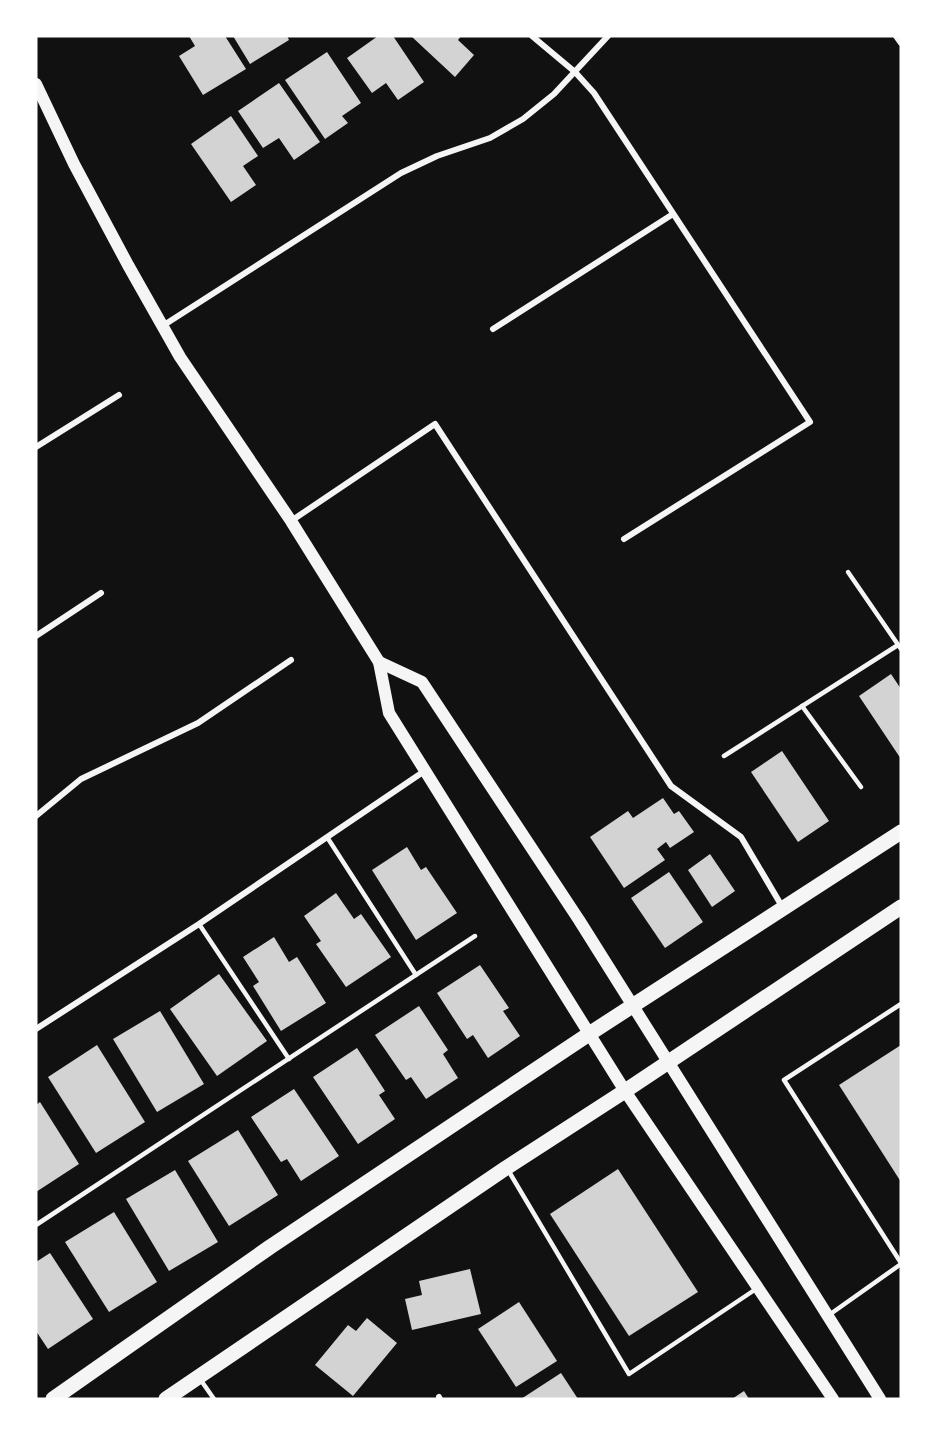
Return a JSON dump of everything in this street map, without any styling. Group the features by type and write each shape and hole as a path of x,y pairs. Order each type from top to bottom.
{"main road":[{"path":"36,84 74,164 180,357 291,521 379,662 389,714 625,1091 833,1399"},
{"path":"379,662 422,682 634,1006 880,1399"},
{"path":"53,1399 270,1247 589,1034 901,832"},
{"path":"166,1399 506,1168 901,907"}],"street":[{"path":"532,36 575,72 594,93 810,422 624,539"},
{"path":"164,325 401,173 437,156 490,138 524,119 554,94 608,36"},
{"path":"896,36 901,43"},
{"path":"493,329 673,214"},
{"path":"36,447 119,395"},
{"path":"291,521 435,424 671,786 741,837 784,908"},
{"path":"36,636 101,593"},
{"path":"36,816 81,779 198,723 291,660"},
{"path":"36,1029 200,924 426,770"}],"lane":[{"path":"724,756 900,647 848,572"},
{"path":"802,706 861,787"},
{"path":"327,837 417,975"},
{"path":"200,924 289,1059"},
{"path":"36,1225 475,936"},
{"path":"827,1316 901,1264 784,1080 901,1004"},
{"path":"506,1168 629,1374 758,1288"},
{"path":"199,1376 214,1399"}],"building":[{"path":"189,36 225,36 246,69 203,95 179,56 195,46"},
{"path":"233,36 287,36 289,40 250,64"},
{"path":"378,36 393,36 424,82 398,100 386,83 372,93 347,58"},
{"path":"411,36 461,36 458,40 474,55 455,77"},
{"path":"327,52 361,103 342,116 348,123 325,139 285,80"},
{"path":"279,83 320,142 294,160 279,138 263,148 238,111"},
{"path":"231,116 258,156 243,166 256,185 231,202 191,144"},
{"path":"891,674 901,689 901,759 859,696"},
{"path":"782,751 829,821 798,842 751,772"},
{"path":"663,798 674,814 679,811 694,832 670,848 666,842 657,849 665,860 624,888 590,837 628,811 633,818"},
{"path":"407,847 421,870 426,867 457,913 416,940 372,870"},
{"path":"710,854 735,891 712,907 688,870"},
{"path":"669,872 703,922 665,948 631,898"},
{"path":"336,893 354,919 361,914 391,957 346,987 316,944 321,941 304,916"},
{"path":"274,937 289,962 297,957 326,1003 281,1031 253,986 259,982 243,957"},
{"path":"480,965 509,1008 503,1011 520,1036 488,1058 473,1035 467,1039 437,993"},
{"path":"219,974 267,1041 217,1076 170,1009"},
{"path":"419,1006 448,1050 443,1054 458,1078 426,1099 411,1077 406,1080 375,1035"},
{"path":"160,1011 204,1084 157,1112 113,1039"},
{"path":"97,1045 145,1122 96,1153 48,1077"},
{"path":"901,1045 901,1182 839,1085"},
{"path":"357,1048 385,1091 379,1095 395,1119 358,1144 313,1077"},
{"path":"294,1089 339,1156 301,1181 287,1159 281,1162 251,1117"},
{"path":"40,1102 79,1164 36,1192 36,1105"},
{"path":"238,1130 278,1195 229,1226 188,1161"},
{"path":"618,1169 698,1292 629,1336 550,1214"},
{"path":"175,1170 218,1242 169,1271 126,1199"},
{"path":"114,1212 157,1282 109,1312 65,1242"},
{"path":"50,1253 93,1319 48,1349 36,1331 36,1262"},
{"path":"470,1269 481,1314 412,1330 405,1299 422,1295 419,1281"},
{"path":"519,1302 557,1361 516,1387 478,1329"},
{"path":"367,1318 397,1343 353,1396 315,1365 348,1325 356,1331"},
{"path":"561,1373 578,1399 521,1399"},
{"path":"744,1391 749,1399 732,1399"}]}
